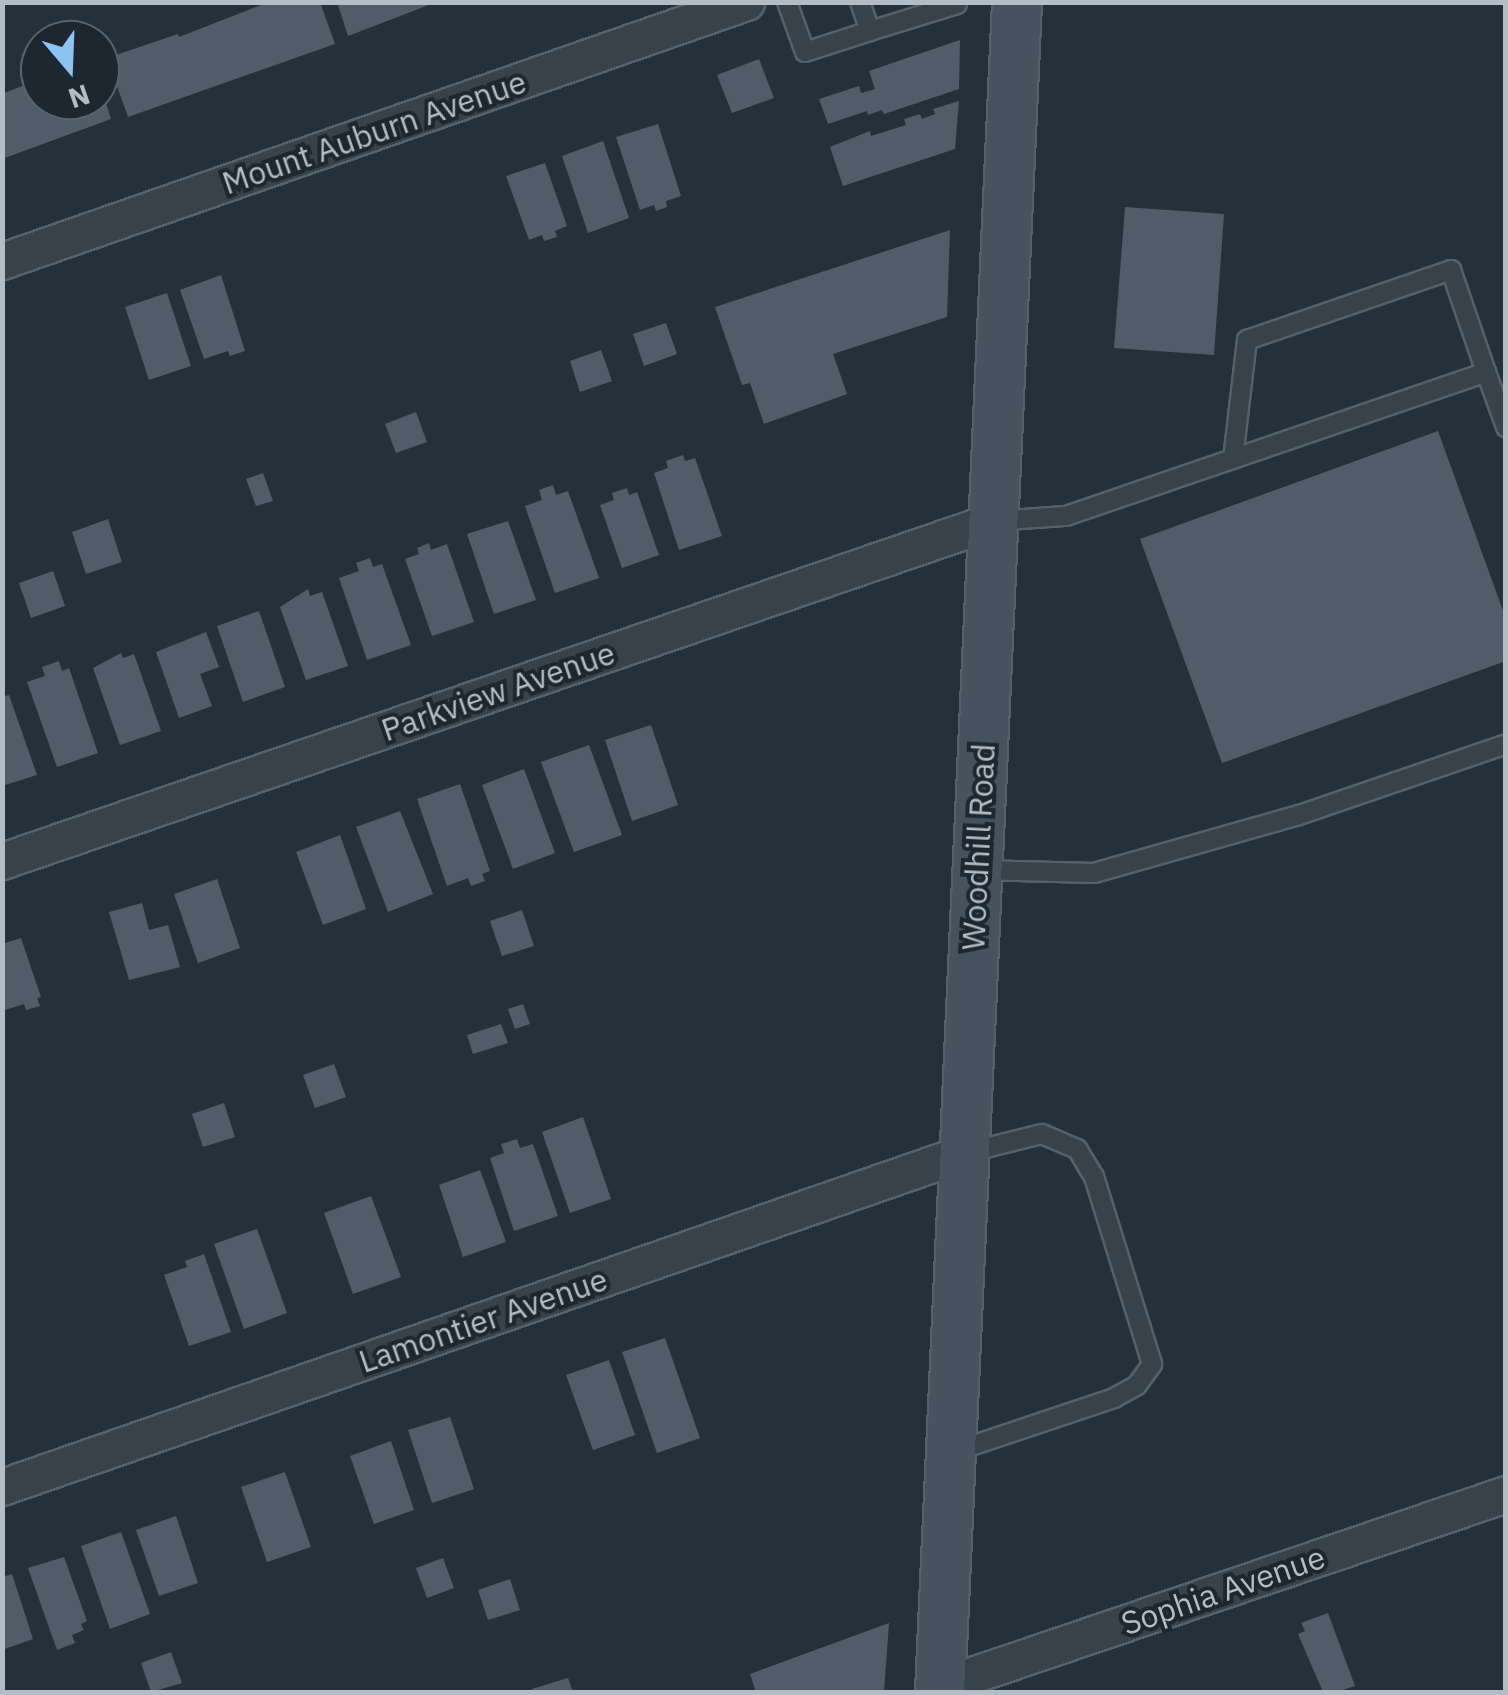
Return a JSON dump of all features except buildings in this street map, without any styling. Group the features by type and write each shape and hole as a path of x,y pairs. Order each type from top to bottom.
{"main road":[{"name":"Woodhill Road","path":"940,1689 1016,2"}],"street":[{"name":"Mount Auburn Avenue","path":"2,262 728,5"},
{"name":"Parkview Avenue","path":"2,860 993,521"},
{"name":"Lamontier Avenue","path":"2,1487 964,1153"},
{"name":"Sophia Avenue","path":"940,1689 1506,1494"}],"lane":[{"path":"788,2 805,52 957,4"},
{"path":"860,2 870,31"},
{"path":"1233,460 1247,340 1451,270 1506,427"},
{"path":"993,521 1066,516 1486,372"},
{"path":"977,870 1094,873 1299,815 1506,744"},
{"path":"951,1453 1114,1398 1137,1385 1152,1364 1094,1177 1077,1150 1042,1134 964,1153"}]}
